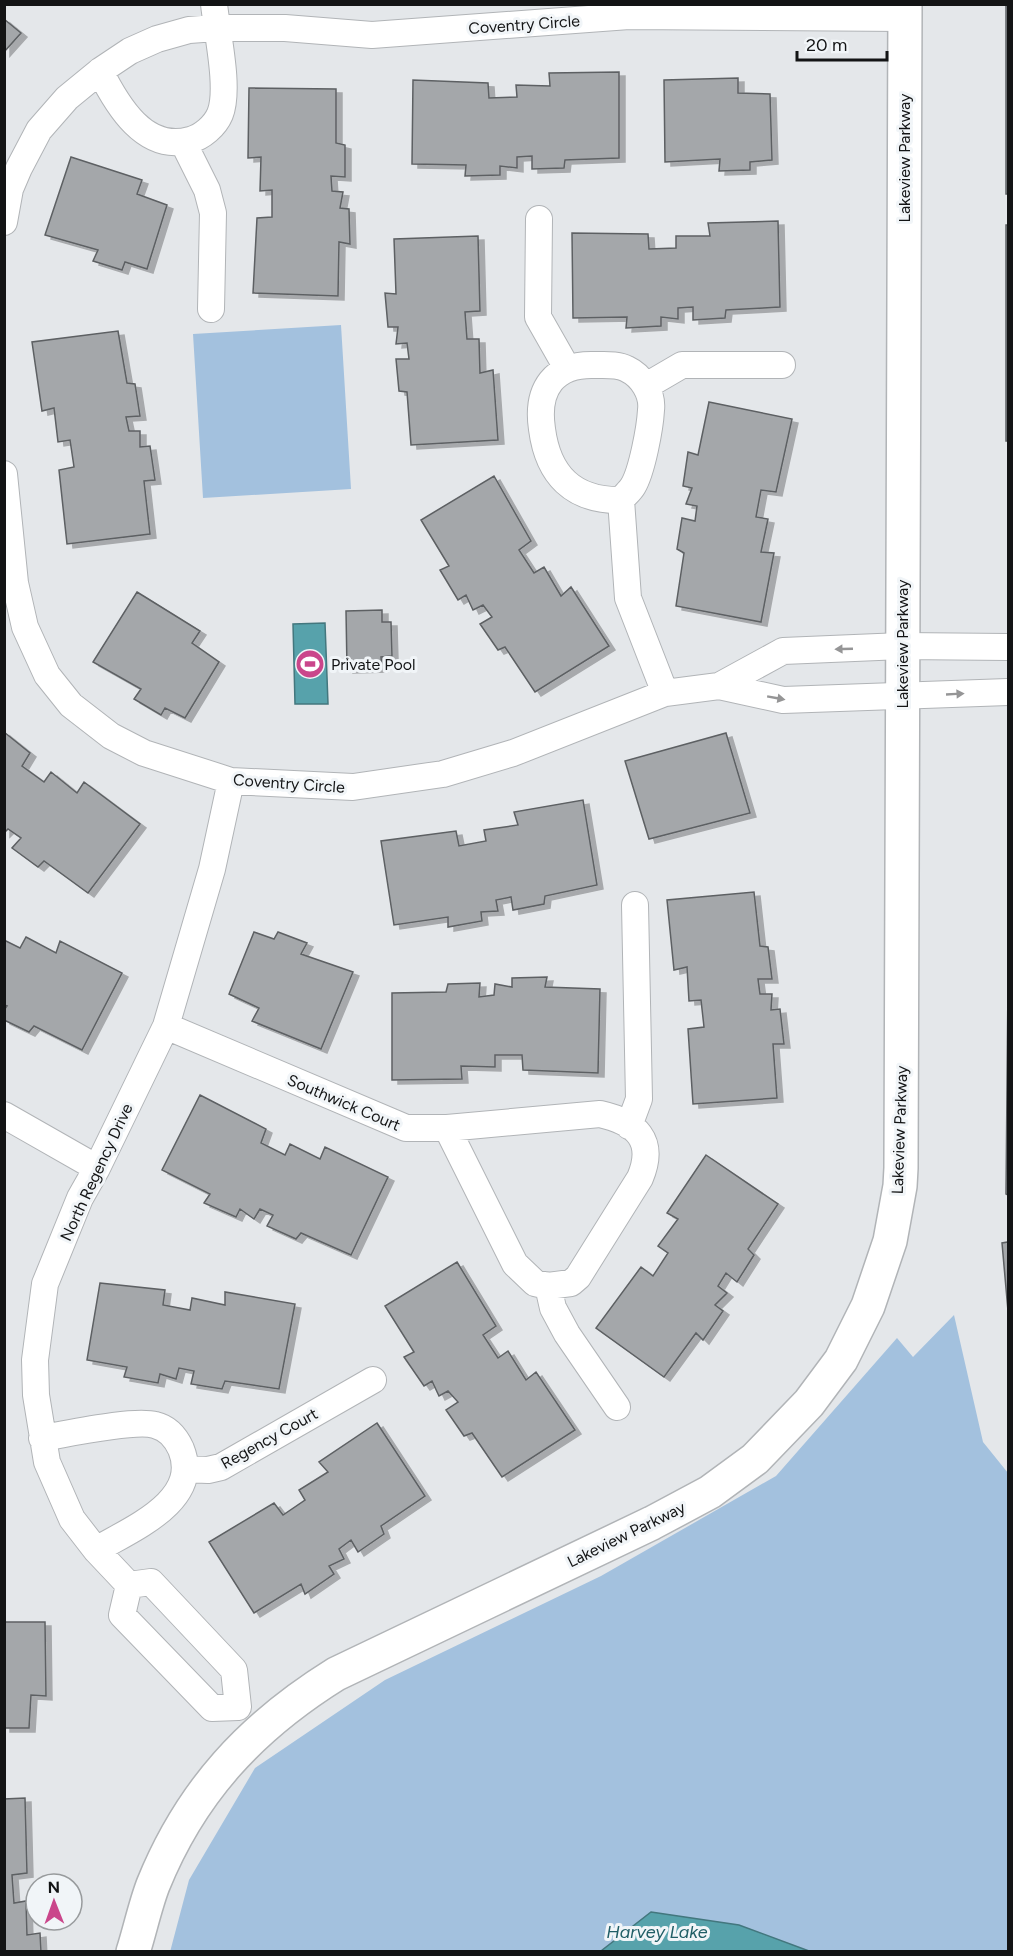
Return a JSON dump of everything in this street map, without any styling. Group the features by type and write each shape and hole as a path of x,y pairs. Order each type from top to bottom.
{"street":[{"name":"Coventry Circle","path":"4,222 12,165 67,98 100,71 130,51 157,39 189,30 215,16 285,28 372,35 628,10 905,11"},
{"name":"Lakeview Parkway","path":"133,1952 152,1887 171,1843 192,1807 228,1761 263,1727 299,1697 336,1674 652,1523 710,1492 755,1459 809,1403 841,1360 868,1306 890,1241 900,1186 905,11"},
{"path":"100,71 113,97 133,122 151,138 183,142 198,138 221,113 224,89 215,16"},
{"path":"183,142 207,189 213,213 212,309"},
{"path":"539,219 538,317 567,368"},
{"path":"621,500 602,500 583,493 563,479 544,450 539,413 542,395 552,378 567,368 580,364 622,366 634,372 646,386 652,407 644,452 634,485 621,500 628,598 665,693"},
{"path":"646,386 682,365 782,365"},
{"name":"Coventry Circle","path":"4,474 10,583 25,627 47,675 71,705 111,736 144,753 231,780 282,785 353,787 443,774 513,753 665,693 719,686 783,700 1008,692"},
{"name":"Coventry Circle","path":"719,686 783,651 902,646 1008,647"},
{"name":"North Regency Drive","path":"129,1585 96,1550 72,1519 47,1462 36,1395 35,1360 45,1284 80,1198 166,1026 212,869 231,780"},
{"path":"629,1125 639,1099 635,905"},
{"name":"Southwick Court","path":"166,1026 406,1128 447,1128"},
{"path":"600,1114 619,1118 641,1137 646,1150 646,1162 640,1178 578,1277 571,1283 548,1286 535,1283 514,1264 447,1128 600,1114"},
{"path":"4,1115 97,1168"},
{"path":"548,1286 553,1308 567,1334 617,1407"},
{"name":"Regency Court","path":"185,1469 208,1470 221,1467 373,1380"},
{"path":"42,1438 136,1424 155,1425 169,1431 178,1441 185,1469 179,1492 164,1509 96,1550"},
{"path":"238,1707 234,1670 151,1582 129,1585 122,1615 212,1708 238,1707 263,1727"}],"shaded area":[{"path":"341,325 351,489 203,498 193,334"},
{"path":"954,1315 983,1442 1008,1473 1008,1951 170,1952 189,1880 255,1768 385,1680 601,1576 776,1476 897,1338 913,1357"}],"water":[{"name":"Private Pool","path":"325,623 328,704 295,704 293,624"},
{"name":"Harvey Lake","path":"651,1912 739,1925 809,1951 601,1951"}],"building":[{"path":"1006,4 1008,4 1008,194 1006,194"},
{"path":"4,19 21,33 4,52"},
{"path":"619,72 619,158 565,160 564,168 532,169 532,156 517,157 517,168 500,166 500,175 465,176 466,165 412,164 413,80 488,83 489,98 517,97 516,85 550,86 549,73"},
{"path":"738,78 738,93 770,94 772,160 750,162 750,170 719,171 720,159 665,162 664,80"},
{"path":"249,88 336,89 336,143 345,145 345,177 331,176 332,191 343,192 340,208 349,209 350,244 339,242 338,296 253,293 257,218 272,217 272,190 260,191 261,157 248,158"},
{"path":"71,157 142,180 137,194 167,205 147,269 125,262 122,270 93,261 98,250 45,235"},
{"path":"778,221 780,307 726,310 725,318 693,320 693,307 678,308 678,319 661,317 661,326 626,328 627,317 573,318 572,233 648,234 649,249 676,248 676,236 710,236 708,223"},
{"path":"1006,225 1008,225 1008,441 1006,441"},
{"path":"478,236 480,311 465,312 467,339 479,339 480,373 493,370 498,440 411,445 407,392 399,391 396,359 409,359 407,343 396,344 398,327 388,327 385,293 396,294 394,239"},
{"path":"118,331 127,383 135,384 140,416 126,417 129,431 140,431 140,447 150,446 155,480 144,481 150,534 67,544 59,470 74,467 70,440 58,442 54,408 42,411 32,342"},
{"path":"709,402 792,419 776,492 761,490 756,517 768,519 761,552 774,553 761,622 676,606 684,553 677,549 682,518 695,521 697,506 686,504 692,488 683,486 688,452 698,455"},
{"path":"494,476 531,541 519,550 534,573 544,567 561,596 571,587 609,646 535,692 505,647 498,650 480,624 492,617 483,605 473,610 466,595 458,600 440,570 449,566 421,520"},
{"path":"137,592 200,631 192,643 219,662 185,718 165,708 161,715 134,699 141,689 93,662"},
{"path":"382,610 382,622 391,622 392,656 381,657 382,668 347,669 346,611"},
{"path":"4,732 30,753 22,766 44,782 51,772 77,793 84,782 140,824 88,893 44,861 38,867 12,848 21,838 8,829 4,833"},
{"path":"726,733 750,813 649,839 625,761"},
{"path":"583,800 597,885 545,896 544,904 513,910 511,897 496,900 498,911 481,912 482,921 448,927 448,917 394,925 381,841 456,831 459,846 486,841 484,830 518,825 514,812"},
{"path":"754,892 760,946 768,947 772,979 758,979 760,994 772,994 771,1010 780,1009 784,1044 773,1044 777,1098 693,1104 688,1029 704,1027 701,1000 689,1001 687,967 674,970 667,900"},
{"path":"254,932 274,939 278,932 307,943 301,954 353,972 321,1049 252,1021 259,1008 229,994"},
{"path":"26,937 56,953 60,941 122,973 82,1050 34,1026 29,1032 4,1020 4,1010 7,1006 4,1005 4,940 20,948"},
{"path":"547,977 545,987 600,989 598,1073 523,1070 522,1055 495,1055 495,1067 461,1066 462,1079 392,1080 392,993 446,992 448,984 480,983 479,997 494,995 495,984 512,987 512,978"},
{"path":"1008,980 1008,1195 1006,1194"},
{"path":"200,1095 266,1129 261,1143 285,1155 290,1144 320,1159 325,1147 388,1177 351,1255 301,1233 296,1239 267,1226 273,1215 260,1209 254,1219 240,1209 236,1217 204,1203 210,1194 162,1170"},
{"path":"706,1155 778,1204 748,1249 754,1255 737,1282 726,1273 718,1286 727,1293 715,1305 723,1311 703,1340 696,1333 664,1377 596,1328 641,1267 653,1276 668,1253 658,1246 678,1219 667,1213"},
{"path":"1008,1242 1008,1311 1002,1243"},
{"path":"457,1262 496,1326 483,1335 498,1358 508,1351 526,1380 536,1372 575,1430 502,1477 472,1433 464,1436 446,1410 458,1402 448,1391 439,1396 432,1381 424,1386 404,1357 414,1352 385,1306"},
{"path":"100,1283 165,1290 163,1305 190,1310 192,1298 225,1305 225,1292 295,1304 279,1389 225,1381 222,1389 191,1384 194,1371 179,1368 176,1379 160,1374 158,1383 124,1377 127,1367 87,1360"},
{"path":"377,1423 425,1496 381,1526 384,1534 358,1552 351,1540 339,1549 344,1559 329,1566 334,1574 305,1594 301,1584 254,1613 209,1542 274,1503 283,1515 305,1500 299,1490 328,1472 319,1462"},
{"path":"4,1622 45,1622 46,1696 31,1695 29,1728 4,1728"},
{"path":"25,1798 27,1872 12,1875 14,1903 24,1901 24,1932 27,1932 27,1935 40,1933 41,1952 4,1952 4,1799"}],"place":[{"name":"Private Pool","path":"310,664"}]}
